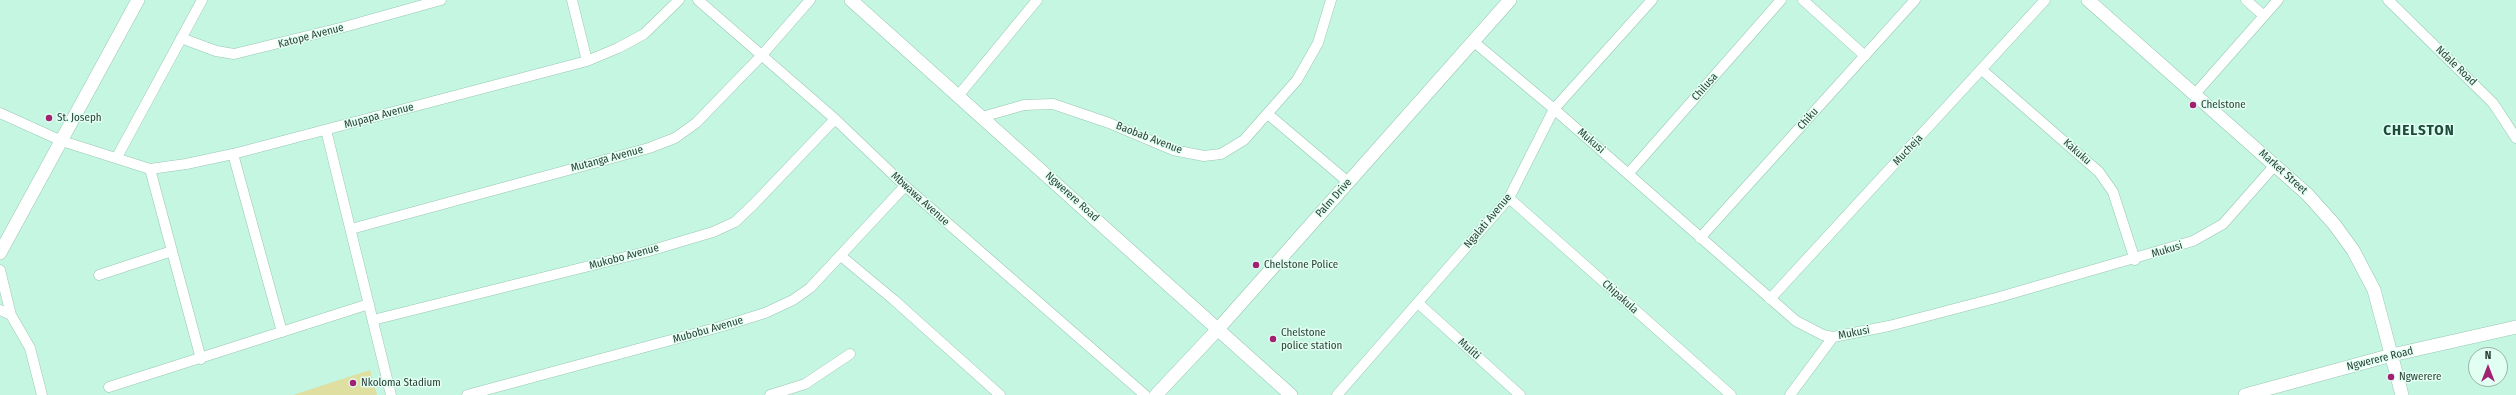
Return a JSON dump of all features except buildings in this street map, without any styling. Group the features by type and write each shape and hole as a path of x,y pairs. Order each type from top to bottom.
{"street":[{"path":"0,253 138,0"},
{"path":"117,157 202,0"},
{"name":"Katope Avenue","path":"181,38 216,51 234,54 329,31 441,0"},
{"path":"572,0 587,61"},
{"name":"Mupapa Avenue","path":"0,113 62,141 150,168 233,154 587,61 618,48 644,34 679,0"},
{"name":"Mbwawa Avenue","path":"698,0 835,119 905,186 1145,395"},
{"name":"Mutanga Avenue","path":"351,229 649,148 675,138 696,123 762,55 810,0"},
{"name":"Ngwerere Road","path":"851,0 1219,328 1291,395"},
{"path":"958,96 1037,0"},
{"name":"Baobab Avenue","path":"982,116 1024,105 1053,104 1109,123 1173,150 1204,156 1221,154 1232,149 1244,140 1268,116 1297,80 1312,55 1331,0"},
{"name":"Palm Drive","path":"1156,395 1219,328 1510,0"},
{"name":"Ngalati Avenue","path":"1336,395 1509,198 1554,109 1652,0"},
{"name":"Chilusa","path":"1628,174 1781,0"},
{"path":"1803,0 1865,56"},
{"name":"Chiku","path":"1700,238 1915,0"},
{"name":"Mucheja","path":"1770,299 2045,0"},
{"name":"Market Street","path":"2088,0 2315,201 2354,250 2374,290 2402,395"},
{"path":"2246,0 2264,16"},
{"path":"2195,94 2278,0"},
{"name":"Ndale Road","path":"2388,0 2494,103 2516,138"},
{"name":"Mukusi","path":"1474,42 1554,109 1796,321 1822,335 1833,337 1890,326 2136,260 2193,241 2223,224 2275,165"},
{"name":"Kakuku","path":"1982,70 2099,172 2112,192 2136,260"},
{"path":"1268,116 1348,182"},
{"name":"Mukobo Avenue","path":"373,320 649,251 713,232 735,222 835,119"},
{"path":"326,130 391,395"},
{"path":"233,154 282,332"},
{"path":"150,168 201,359"},
{"name":"Mubobu Avenue","path":"467,395 628,353 765,313 793,300 810,288 905,186"},
{"name":"Chipakula","path":"1509,198 1731,395"},
{"path":"99,275 172,251"},
{"path":"841,256 894,300 1000,395"},
{"path":"0,270 12,315 30,348 42,395"},
{"name":"Muliti","path":"1418,303 1520,395"},
{"path":"109,387 201,359 369,304"},
{"path":"0,310 12,315"},
{"name":"Ngwerere Road","path":"2245,395 2392,355 2516,327"},
{"path":"1790,395 1833,337"},
{"path":"770,395 804,384 850,354"}],"green space":[{"name":"Nkoloma Stadium","path":"370,370 377,395 293,395"}],"place":[{"name":"Chelstone","path":"2193,105"},
{"name":"St. Joseph","path":"49,118"},
{"name":"Chelstone Police","path":"1256,265"},
{"name":"Chelstone police station","path":"1273,339"},
{"name":"Ngwerere","path":"2391,377"},
{"name":"Nkoloma Stadium","path":"353,383"}],"district":[{"name":"CHELSTON","path":"2419,131"}]}
